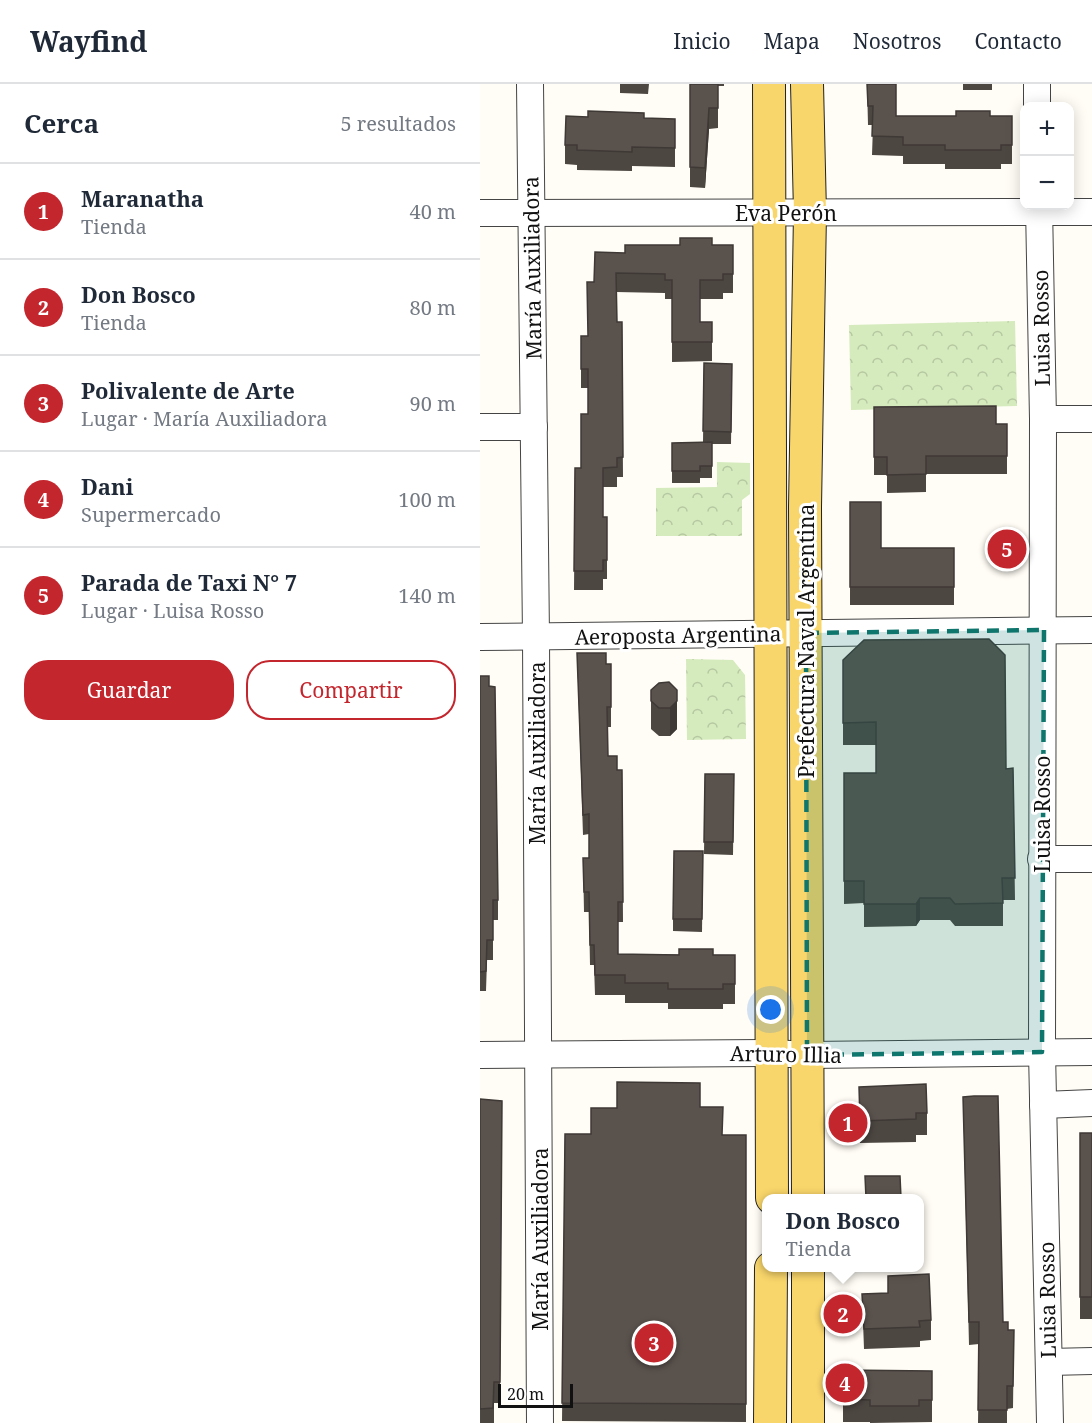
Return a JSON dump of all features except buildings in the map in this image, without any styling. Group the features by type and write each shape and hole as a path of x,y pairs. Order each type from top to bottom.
{"main road":[{"name":"Prefectura Naval Argentina","path":"769,84 772,1194"},
{"name":"Prefectura Naval Argentina","path":"807,84 810,213 805,507 808,1194"},
{"path":"770,1423 771,1272"},
{"path":"808,1272 808,1423"}],"street":[{"name":"María Auxiliadora","path":"530,84 537,637 540,1423"},
{"path":"1037,84 1037,102"},
{"name":"Eva Perón","path":"480,213 810,213 1020,209"},
{"name":"Luisa Rosso","path":"1039,210 1044,630 1041,858 1042,1052 1050,1423"},
{"name":"Eva Perón","path":"1057,210 1092,212"},
{"path":"1043,419 1092,419"},
{"path":"480,427 534,427"},
{"name":"Aeroposta Argentina","path":"480,638 1092,630"},
{"path":"1041,858 1092,859"},
{"name":"Arturo Illia","path":"480,1055 1092,1052"},
{"path":"1043,1105 1092,1103"},
{"path":"1049,1362 1092,1361"}],"highlighted area":[{"path":"1044,630 1042,1052 807,1055 806,633"}],"green space":[{"path":"1015,321 1017,406 851,410 849,325"},
{"path":"717,462 750,463 750,494 742,500 742,536 656,536 656,488 717,487"},
{"path":"686,659 733,660 745,675 746,739 687,740"}],"place":[{"name":"Parada de Taxi N° 7","path":"1007,549"},
{"name":"Maranatha","path":"848,1123"},
{"name":"Don Bosco","path":"843,1314"},
{"name":"Polivalente de Arte","path":"654,1343"},
{"name":"Dani","path":"845,1383"}]}
